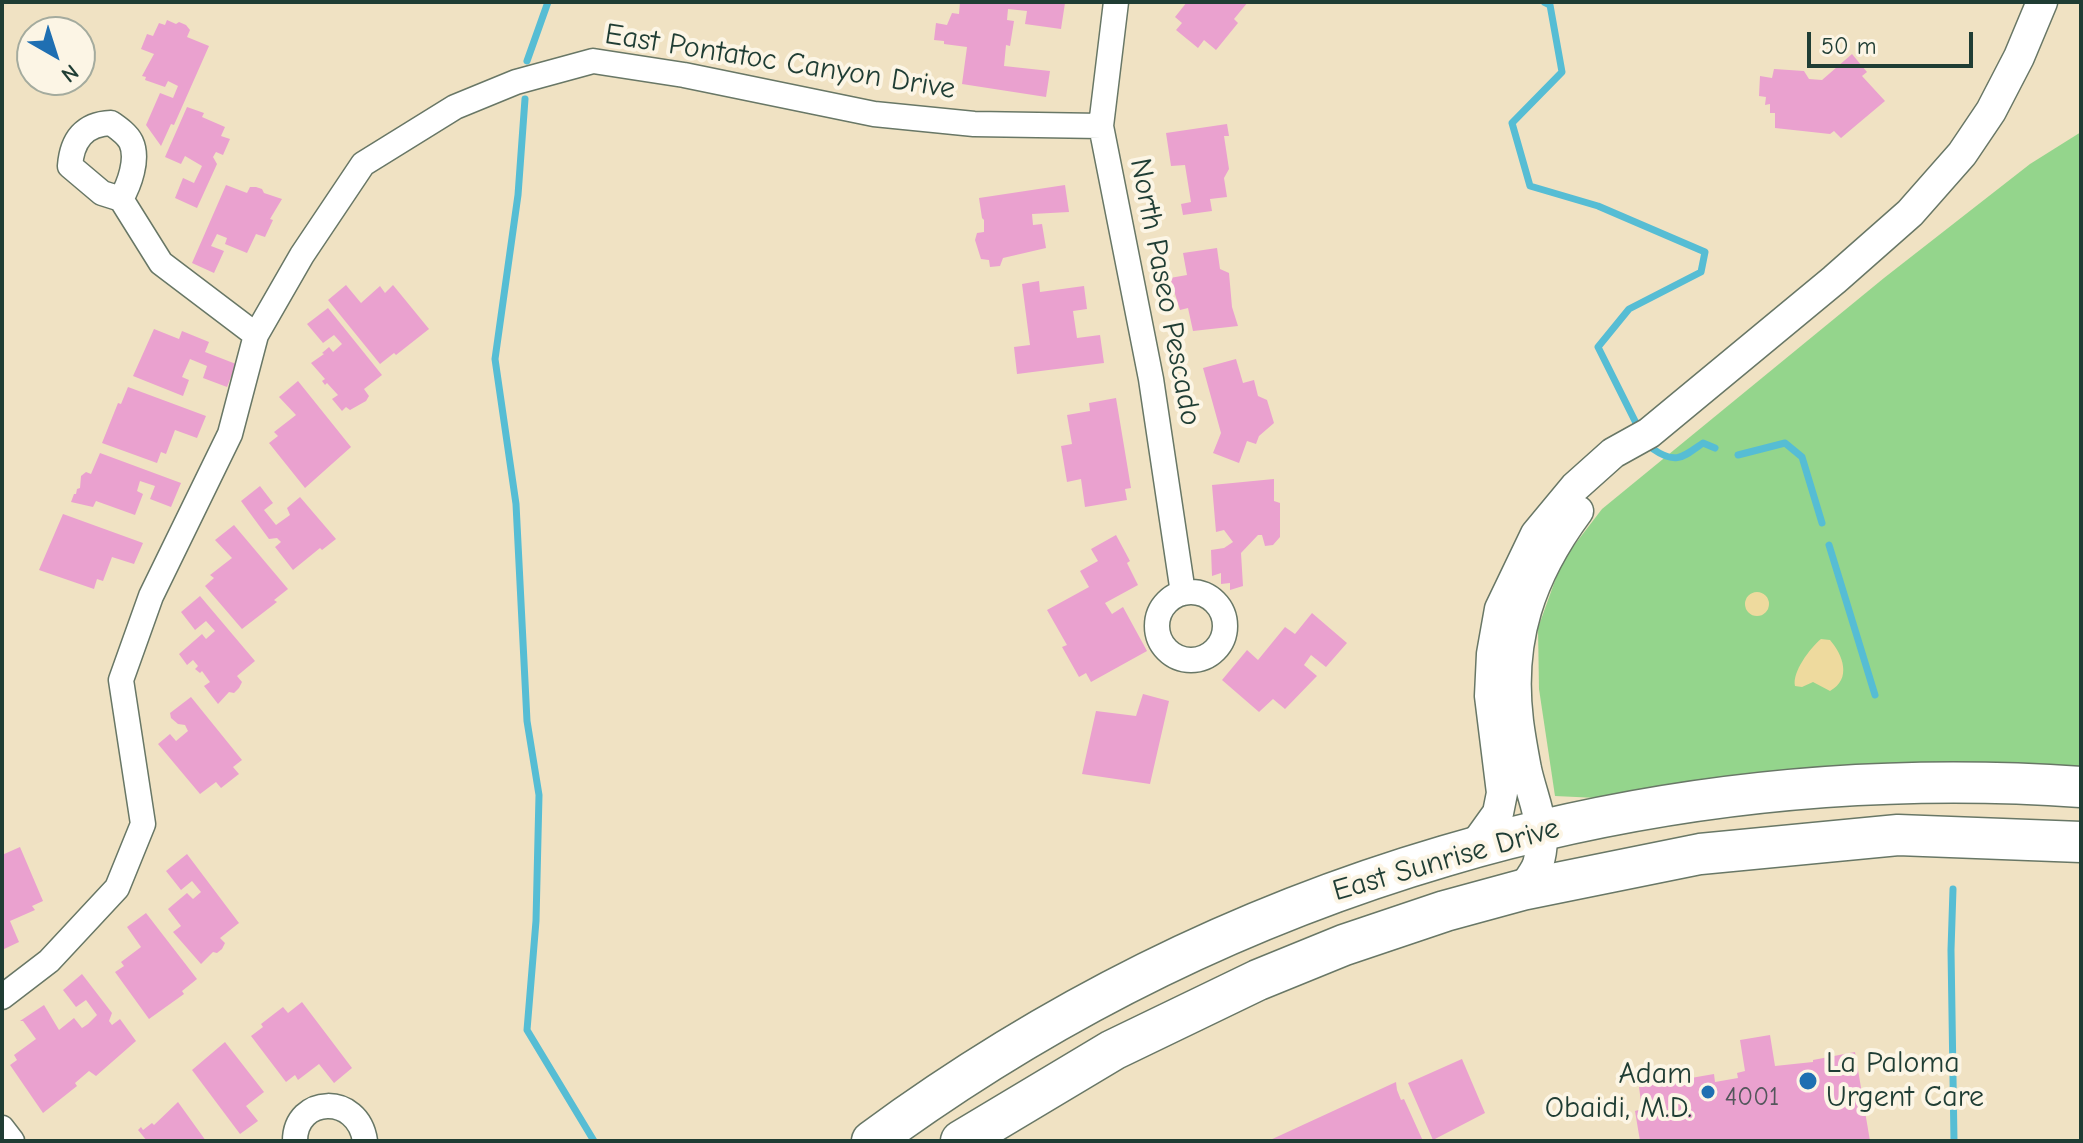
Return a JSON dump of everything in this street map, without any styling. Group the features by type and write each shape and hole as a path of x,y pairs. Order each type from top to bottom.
{"main road":[{"name":"East Sunrise Drive","path":"872,1141 935,1095 1048,1026 1158,967 1332,892 1475,845 1681,802 1797,789 2004,781 2081,787"},
{"name":"East Sunrise Drive","path":"962,1141 1113,1050 1258,980 1344,945 1445,911 1522,890 1700,854 1815,842 1898,835 2081,842"},
{"path":"935,1095 962,1141"}],"street":[{"name":"North Paseo Pescado","path":"1116,2 1101,126 1151,379 1183,593"},
{"path":"1475,845 1498,813 1502,793 1490,696 1492,654 1500,609 1536,534 1575,487 1613,453 1649,433 1910,213 1962,154 1991,111 2019,57 2042,2"},
{"name":"East Pontatoc Canyon Drive","path":"2,997 49,961 117,888 143,824 121,680 151,596 230,434 256,335 302,255 363,164 455,107 516,82 593,61 684,75 874,114 974,124 1101,126"},
{"path":"121,199 161,263 256,335"},
{"path":"1522,890 1538,865 1543,829 1526,770 1515,685 1516,650 1525,607 1557,541 1602,485 1628,462 1649,433"},
{"path":"295,1141 299,1124 307,1114 328,1106 351,1112 359,1120 365,1141"},
{"path":"2,1128 12,1141"}],"green space":[{"path":"2081,132 2081,787 1681,802 1555,796 1539,689 1538,628 1562,561 1602,509 1884,278 2030,164"}],"sand":[{"path":"1757,592 1765,596 1769,604 1765,612 1757,616 1749,612 1745,604 1749,596"},
{"path":"1821,639 1830,640 1839,653 1843,667 1841,680 1830,691 1813,682 1802,687 1795,686 1799,667"}],"building":[{"path":"960,2 1065,3 1061,29 1025,24 1027,11 1008,9 1007,20 1014,21 1010,46 1006,45 1004,66 1050,71 1046,97 962,84 967,47 934,40 936,23 947,25 952,13 959,14"},
{"path":"1187,2 1248,2 1234,19 1238,23 1216,50 1204,40 1198,48 1176,30 1182,23 1175,17"},
{"path":"167,20 186,25 190,30 187,37 209,46 174,125 171,124 161,146 146,125 160,93 173,98 178,86 168,81 165,87 145,80 146,77 142,76 154,54 141,49 147,34 153,36 159,23 165,25"},
{"path":"1852,54 1867,72 1862,76 1885,101 1841,138 1834,131 1830,134 1775,128 1775,113 1770,113 1770,104 1765,105 1766,97 1759,96 1760,76 1772,78 1774,69 1804,71 1809,79 1822,80"},
{"path":"187,107 204,113 202,117 225,127 221,136 230,139 223,155 216,152 213,157 217,164 197,208 175,198 183,178 194,183 202,166 185,156 181,164 165,157"},
{"path":"1227,124 1229,136 1224,136 1229,169 1224,178 1227,197 1210,199 1212,211 1183,215 1181,204 1191,202 1185,165 1171,166 1166,133"},
{"path":"226,185 247,193 250,187 256,187 282,199 270,219 273,220 265,237 256,234 247,253 225,244 227,238 217,234 211,246 224,251 214,273 192,263"},
{"path":"1065,185 1069,212 1032,214 1033,225 1042,224 1046,248 1003,258 1000,266 990,267 989,260 981,259 975,240 977,233 984,232 979,198"},
{"path":"1217,248 1220,269 1229,273 1232,307 1238,326 1193,331 1188,308 1180,310 1170,278 1187,275 1183,253"},
{"path":"1039,281 1040,292 1084,286 1087,309 1073,311 1077,338 1100,335 1104,363 1017,374 1014,347 1030,345 1022,284"},
{"path":"346,285 361,303 380,286 385,293 393,285 429,329 380,364 328,300"},
{"path":"328,308 382,375 364,389 369,396 366,401 350,410 346,407 342,411 332,399 338,395 327,383 325,385 322,381 325,379 311,363 329,347 333,352 342,344 334,335 323,343 307,324"},
{"path":"154,329 179,339 182,331 209,342 205,352 236,364 227,387 203,378 207,366 190,359 182,377 189,380 183,396 133,376"},
{"path":"1236,359 1243,383 1254,380 1258,396 1267,400 1274,423 1259,436 1256,444 1247,441 1239,463 1213,453 1221,433 1203,368"},
{"path":"298,381 351,447 305,488 269,443 278,436 274,432 296,415 279,397"},
{"path":"128,387 206,416 197,438 175,430 166,454 161,452 157,463 102,443"},
{"path":"1116,398 1131,488 1125,489 1127,500 1085,507 1081,479 1067,482 1061,446 1072,444 1067,415 1090,411 1089,403"},
{"path":"100,453 181,483 171,507 150,499 155,486 140,481 137,491 143,494 135,515 96,501 93,507 71,502 80,488 81,476 86,472 91,474"},
{"path":"1274,479 1274,501 1280,503 1280,537 1273,545 1265,546 1262,535 1258,535 1241,553 1243,586 1230,590 1230,583 1221,584 1221,573 1212,576 1211,550 1224,548 1233,542 1224,530 1216,532 1212,485"},
{"path":"260,486 273,503 264,510 276,525 290,515 287,508 300,497 336,539 293,570 275,547 281,542 277,538 269,539 241,501"},
{"path":"63,514 143,543 134,564 112,557 103,581 97,579 94,589 39,570"},
{"path":"234,525 288,589 274,600 277,602 242,629 205,586 214,578 210,575 232,558 215,540"},
{"path":"1116,535 1138,585 1105,603 1112,614 1123,607 1147,651 1091,682 1086,673 1079,677 1062,647 1067,645 1047,610 1089,587 1080,571 1098,561 1091,549"},
{"path":"200,596 255,661 237,676 242,682 239,688 234,693 229,692 218,704 204,686 210,682 202,671 200,673 195,669 198,666 193,660 187,665 179,654 202,634 206,639 215,631 206,621 195,630 181,612"},
{"path":"1312,613 1347,643 1326,667 1311,655 1304,665 1317,676 1285,709 1273,699 1259,712 1222,680 1247,650 1258,660 1285,627 1295,634"},
{"path":"1143,694 1169,701 1150,784 1082,774 1096,711 1136,716"},
{"path":"191,697 242,760 233,767 239,774 221,788 216,782 200,794 158,744 170,734 176,741 188,731 185,725 171,718 170,713"},
{"path":"20,847 43,901 32,906 35,910 10,921 19,942 2,950 2,855"},
{"path":"187,854 239,923 220,938 225,943 222,949 213,952 201,964 173,932 181,926 168,909 187,893 193,899 201,892 192,881 181,890 166,871"},
{"path":"146,913 197,979 182,991 184,994 149,1019 115,972 124,966 121,962 141,947 127,927"},
{"path":"82,974 112,1013 109,1021 112,1025 120,1019 136,1041 96,1076 89,1071 75,1083 77,1086 43,1113 10,1065 17,1060 14,1055 36,1039 20,1021 44,1005 59,1030 74,1018 82,1028 88,1024 97,1015 86,1000 76,1007 63,990"},
{"path":"302,1002 352,1068 334,1083 319,1064 298,1080 295,1075 286,1082 251,1036 283,1007 288,1013"},
{"path":"1770,1035 1775,1066 1813,1062 1855,1052 1870,1141 1640,1141 1635,1111 1642,1109 1639,1087 1714,1074 1715,1082 1738,1078 1737,1073 1745,1071 1740,1040"},
{"path":"225,1042 264,1092 246,1106 258,1121 240,1134 192,1070"},
{"path":"1462,1059 1485,1113 1433,1140 1408,1083"},
{"path":"1396,1082 1401,1100 1404,1099 1423,1141 1268,1141"},
{"path":"178,1102 206,1141 147,1141 138,1130 152,1123 154,1125"}],"waterway":[{"path":"527,61 548,2"},
{"path":"1544,2 1550,5 1562,72 1512,123 1530,186 1598,206 1705,252 1701,272 1629,309 1598,347 1638,427"},
{"path":"525,99 518,195 495,359 516,504 527,721 539,795 536,921 527,1030 594,1141"},
{"path":"1653,449 1674,458 1703,443 1715,448"},
{"path":"1738,455 1785,443 1802,457 1822,523"},
{"path":"1829,545 1875,695"},
{"path":"1953,889 1954,1141"}],"place":[{"name":"La Paloma Urgent Care","path":"1808,1081"},
{"name":"Adam Obaidi, M.D.","path":"1708,1092"}]}
